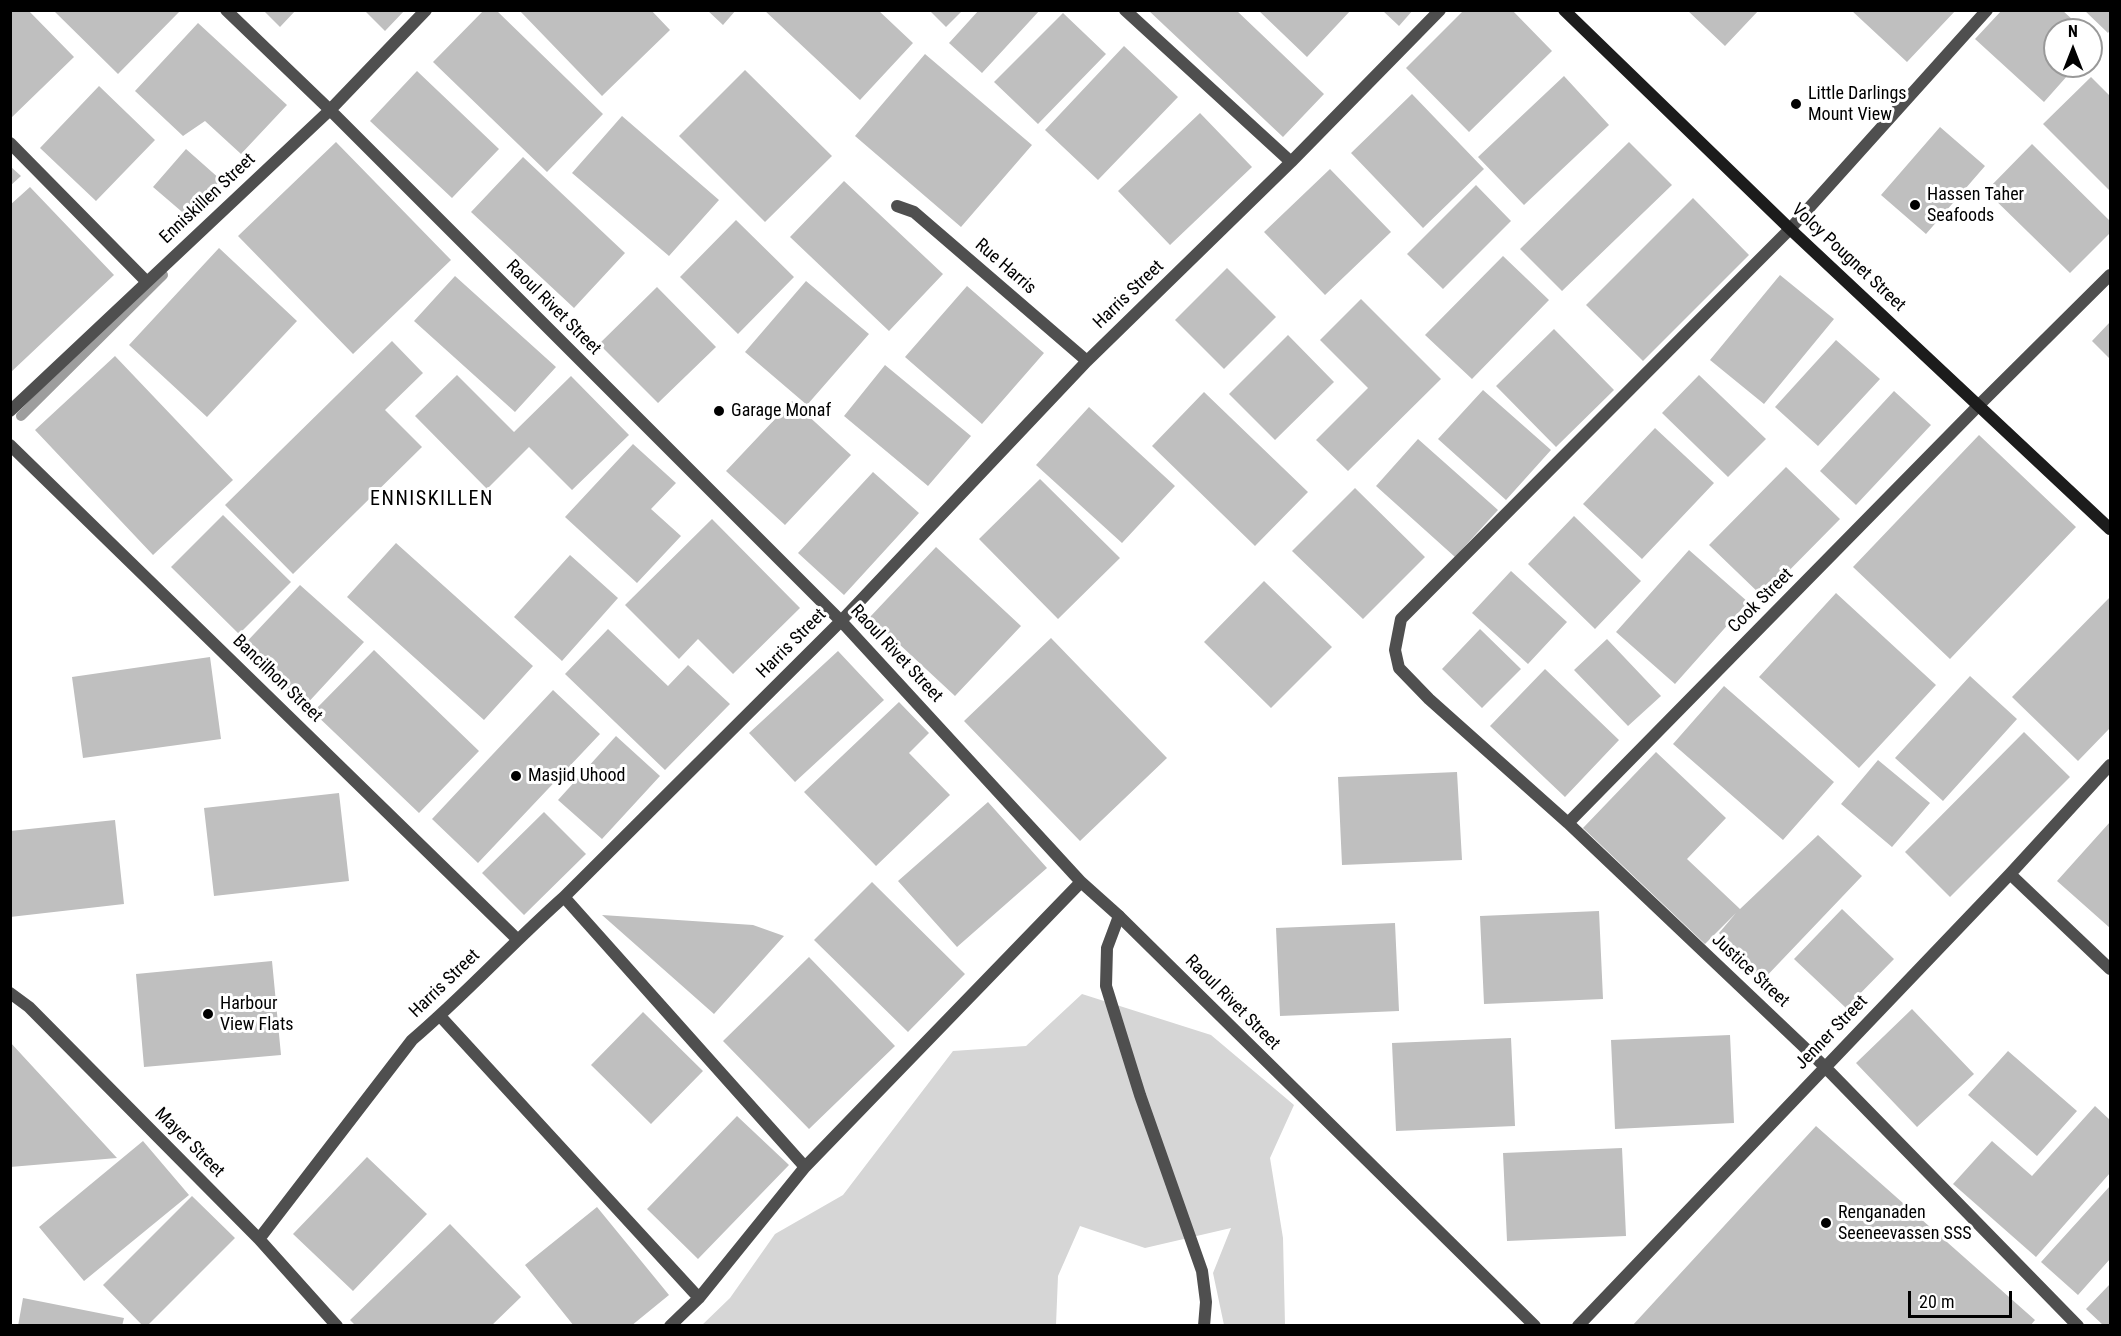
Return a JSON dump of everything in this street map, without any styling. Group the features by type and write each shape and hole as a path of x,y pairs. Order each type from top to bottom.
{"main road":[{"name":"Volcy Pougnet Street","path":"1564,10 1790,229 1980,404 2110,529"}],"street":[{"name":"Raoul Rivet Street","path":"226,10 330,110 841,621 1081,882 1119,916 1535,1326"},
{"name":"Enniskillen Street","path":"10,411 330,110 426,10"},
{"path":"1125,10 1291,162"},
{"name":"Harris Street","path":"259,1239 412,1040 564,897 841,621 1087,362 1291,162 1440,10"},
{"path":"1790,229 1987,10"},
{"path":"10,143 146,281"},
{"name":"Rue Harris","path":"897,207 914,212 1087,362"},
{"name":"Justice Street","path":"1790,229 1401,619 1395,650 1399,668 1429,699 1568,823 1824,1066 2078,1326"},
{"name":"Cook Street","path":"1568,823 2110,275"},
{"name":"Bancilhon Street","path":"10,445 518,939"},
{"name":"Jenner Street","path":"1578,1326 1824,1066 2010,874 2110,765"},
{"path":"2010,874 2110,969"},
{"path":"670,1326 699,1298 805,1167 1081,882"},
{"path":"564,897 805,1167"},
{"path":"1119,916 1107,948 1106,986 1140,1095 1202,1271 1206,1302 1204,1326"},
{"name":"Mayer Street","path":"10,993 29,1007 259,1239 336,1326"},
{"path":"440,1016 699,1298"}],"shaded area":[{"path":"1082,994 1211,1035 1294,1105 1270,1158 1283,1238 1285,1325 1224,1325 1213,1273 1231,1228 1145,1248 1080,1226 1058,1276 1056,1325 701,1326 730,1298 775,1234 843,1195 953,1051 1026,1046"}],"building":[{"path":"10,10 28,10 74,57 10,119"},
{"path":"53,10 181,10 118,74"},
{"path":"263,10 296,10 280,27"},
{"path":"364,10 405,10 385,31"},
{"path":"484,10 496,10 603,114 547,172 433,62"},
{"path":"519,10 651,10 670,30 602,96"},
{"path":"707,10 736,10 723,25"},
{"path":"764,10 878,10 913,43 860,100"},
{"path":"929,10 963,10 946,27"},
{"path":"979,10 1040,10 982,73 949,43"},
{"path":"1148,10 1236,10 1324,94 1283,137"},
{"path":"1258,10 1351,10 1307,57"},
{"path":"1382,10 1413,10 1399,26"},
{"path":"1464,10 1512,10 1552,51 1469,132 1406,68"},
{"path":"1687,10 1759,10 1725,46"},
{"path":"1851,10 1956,10 1907,62"},
{"path":"2002,10 2062,10 2071,18 2043,18 2043,78 2065,78 2044,102 1975,39"},
{"path":"2084,10 2110,10 2108,33 2103,28 2103,18 2092,18"},
{"path":"1063,13 1106,54 1038,124 994,82"},
{"path":"198,23 287,105 241,154 205,121 183,136 135,91"},
{"path":"1124,46 1178,97 1098,180 1045,130"},
{"path":"925,54 1032,145 961,227 855,136"},
{"path":"745,70 832,156 765,222 679,136"},
{"path":"417,71 499,149 452,198 370,121"},
{"path":"1564,76 1609,125 1524,205 1478,157"},
{"path":"2090,78 2110,96 2110,191 2043,124"},
{"path":"99,86 155,140 96,201 40,148"},
{"path":"1412,94 1484,169 1423,228 1351,153"},
{"path":"1200,113 1252,167 1170,245 1118,191"},
{"path":"622,116 719,200 669,256 572,173"},
{"path":"1940,127 1985,166 1926,234 1881,195"},
{"path":"336,142 451,260 353,354 238,236"},
{"path":"1629,142 1672,185 1562,291 1520,249"},
{"path":"2032,144 2110,221 2110,233 2070,273 1986,191"},
{"path":"186,149 221,180 188,217 153,187"},
{"path":"523,157 625,253 574,308 471,212"},
{"path":"10,166 21,176 10,186"},
{"path":"1330,169 1391,232 1325,295 1264,232"},
{"path":"844,181 943,274 889,331 790,237"},
{"path":"1476,185 1511,221 1443,289 1407,254"},
{"path":"30,187 114,275 10,373 10,205"},
{"path":"1693,198 1749,255 1643,361 1586,305"},
{"path":"736,220 794,277 738,334 680,277"},
{"path":"219,248 297,321 207,417 129,345"},
{"path":"1503,256 1549,300 1472,379 1425,335"},
{"path":"1227,268 1276,317 1224,369 1175,320"},
{"path":"1780,275 1834,319 1764,404 1710,360"},
{"path":"455,276 556,367 515,412 414,321"},
{"path":"806,281 869,334 807,405 745,352"},
{"path":"967,286 1044,353 982,424 905,357"},
{"path":"657,287 716,347 658,403 599,344"},
{"path":"1361,299 1441,379 1348,471 1316,440 1368,388 1320,340"},
{"path":"2110,322 2110,359 2092,341"},
{"path":"1554,329 1614,390 1556,447 1496,386"},
{"path":"1288,335 1334,382 1275,440 1229,394"},
{"path":"1836,340 1880,379 1818,446 1775,407"},
{"path":"392,341 423,373 385,410 422,447 293,574 225,505"},
{"path":"115,356 233,480 153,555 35,430"},
{"path":"885,365 971,436 928,486 844,416"},
{"path":"457,375 514,432 571,376 629,435 572,490 529,447 487,489 415,416"},
{"path":"1699,375 1766,439 1728,477 1662,413"},
{"path":"1483,390 1551,450 1506,500 1438,439"},
{"path":"1894,391 1931,425 1856,505 1820,471"},
{"path":"1204,392 1308,492 1255,546 1152,446"},
{"path":"792,401 851,455 785,525 726,471"},
{"path":"1089,407 1175,486 1122,543 1036,465"},
{"path":"1655,428 1714,483 1642,559 1583,504"},
{"path":"1979,435 2076,527 1950,659 1853,567"},
{"path":"1418,439 1498,510 1455,557 1376,486"},
{"path":"633,444 676,483 651,509 681,536 637,583 565,517"},
{"path":"1786,467 1840,519 1763,597 1709,545"},
{"path":"873,472 919,513 844,595 798,553"},
{"path":"1040,479 1120,558 1058,619 979,539"},
{"path":"1355,488 1425,557 1363,619 1292,551"},
{"path":"223,515 291,582 239,634 171,567"},
{"path":"1574,516 1641,581 1595,629 1528,564"},
{"path":"712,519 800,608 733,674 698,639 679,659 625,605"},
{"path":"396,543 533,666 484,720 347,597"},
{"path":"936,547 1021,626 955,696 870,617"},
{"path":"1689,550 1748,602 1675,684 1616,632"},
{"path":"570,555 618,598 562,661 514,617"},
{"path":"1511,571 1567,622 1528,664 1472,613"},
{"path":"1264,581 1332,647 1271,708 1204,642"},
{"path":"300,585 364,642 304,707 240,649"},
{"path":"1836,593 1936,685 1859,768 1759,677"},
{"path":"2110,597 2110,728 2078,761 2012,697"},
{"path":"608,629 668,686 688,665 730,704 665,770 565,674"},
{"path":"1480,629 1521,669 1482,708 1442,669"},
{"path":"1051,638 1167,758 1080,841 964,721"},
{"path":"1607,639 1661,696 1628,726 1574,670"},
{"path":"374,650 479,751 419,813 313,712"},
{"path":"838,651 884,700 795,782 749,733"},
{"path":"210,657 221,739 83,758 72,677"},
{"path":"1545,669 1619,740 1565,797 1490,726"},
{"path":"1970,676 2017,719 1943,801 1895,758"},
{"path":"1724,686 1834,782 1783,840 1673,744"},
{"name":"Masjid Uhood","path":"553,690 600,734 478,863 432,819"},
{"path":"899,702 929,733 909,753 950,795 876,866 804,792"},
{"path":"2024,732 2070,777 1950,897 1905,852"},
{"path":"616,736 660,776 602,839 558,800"},
{"path":"1656,752 1726,818 1687,859 1740,909 1818,835 1862,876 1760,983 1719,933 1736,913 1705,944 1583,828"},
{"path":"1878,760 1930,803 1892,847 1841,804"},
{"path":"1457,772 1462,860 1342,865 1338,777"},
{"path":"339,793 349,881 214,896 204,808"},
{"path":"988,802 1047,868 957,947 898,881"},
{"path":"544,812 586,854 524,915 482,873"},
{"path":"115,820 124,904 10,917 10,831"},
{"path":"2110,822 2110,928 2057,881"},
{"path":"872,882 965,974 908,1032 814,940"},
{"path":"1842,909 1894,959 1846,1008 1794,959"},
{"path":"1599,911 1603,999 1484,1004 1480,916"},
{"path":"602,915 753,925 784,936 714,1014"},
{"path":"1395,923 1399,1011 1280,1016 1276,928"},
{"path":"809,957 895,1046 809,1129 723,1041"},
{"name":"Harbour View Flats","path":"272,961 281,1055 144,1067 136,974"},
{"path":"1912,1009 1974,1074 1917,1127 1856,1063"},
{"path":"643,1012 703,1071 651,1124 591,1065"},
{"path":"1730,1035 1734,1123 1615,1129 1611,1040"},
{"path":"1511,1038 1515,1126 1396,1131 1392,1043"},
{"path":"10,1042 117,1158 10,1167"},
{"path":"2008,1051 2077,1111 2037,1156 1968,1095"},
{"path":"2095,1106 2110,1120 2110,1173 2036,1257 1953,1184 1992,1141 2032,1176"},
{"path":"737,1116 789,1165 698,1259 647,1209"},
{"name":"Renganaden Seeneevassen SSS","path":"1816,1126 2035,1320 2030,1326 1632,1326"},
{"path":"143,1141 189,1195 84,1281 39,1227"},
{"path":"1622,1148 1626,1236 1507,1241 1503,1153"},
{"path":"367,1157 427,1214 353,1291 293,1234"},
{"path":"2110,1186 2110,1259 2078,1295 2041,1262"},
{"path":"192,1196 235,1238 147,1326 143,1326 103,1285"},
{"path":"597,1207 669,1295 631,1326 574,1326 525,1265"},
{"path":"450,1224 521,1297 491,1326 356,1326 350,1320"},
{"path":"2110,1284 2110,1326 2104,1326 2086,1309"},
{"path":"23,1298 124,1318 122,1326 18,1326"}],"waterway":[{"path":"21,416 163,275"}],"place":[{"name":"Little Darlings Mount View","path":"1796,104"},
{"name":"Hassen Taher Seafoods","path":"1915,205"},
{"name":"Garage Monaf","path":"719,411"},
{"name":"Masjid Uhood","path":"516,776"},
{"name":"Harbour View Flats","path":"208,1014"},
{"name":"Renganaden Seeneevassen SSS","path":"1826,1223"}],"district":[{"name":"ENNISKILLEN","path":"432,500"}]}
